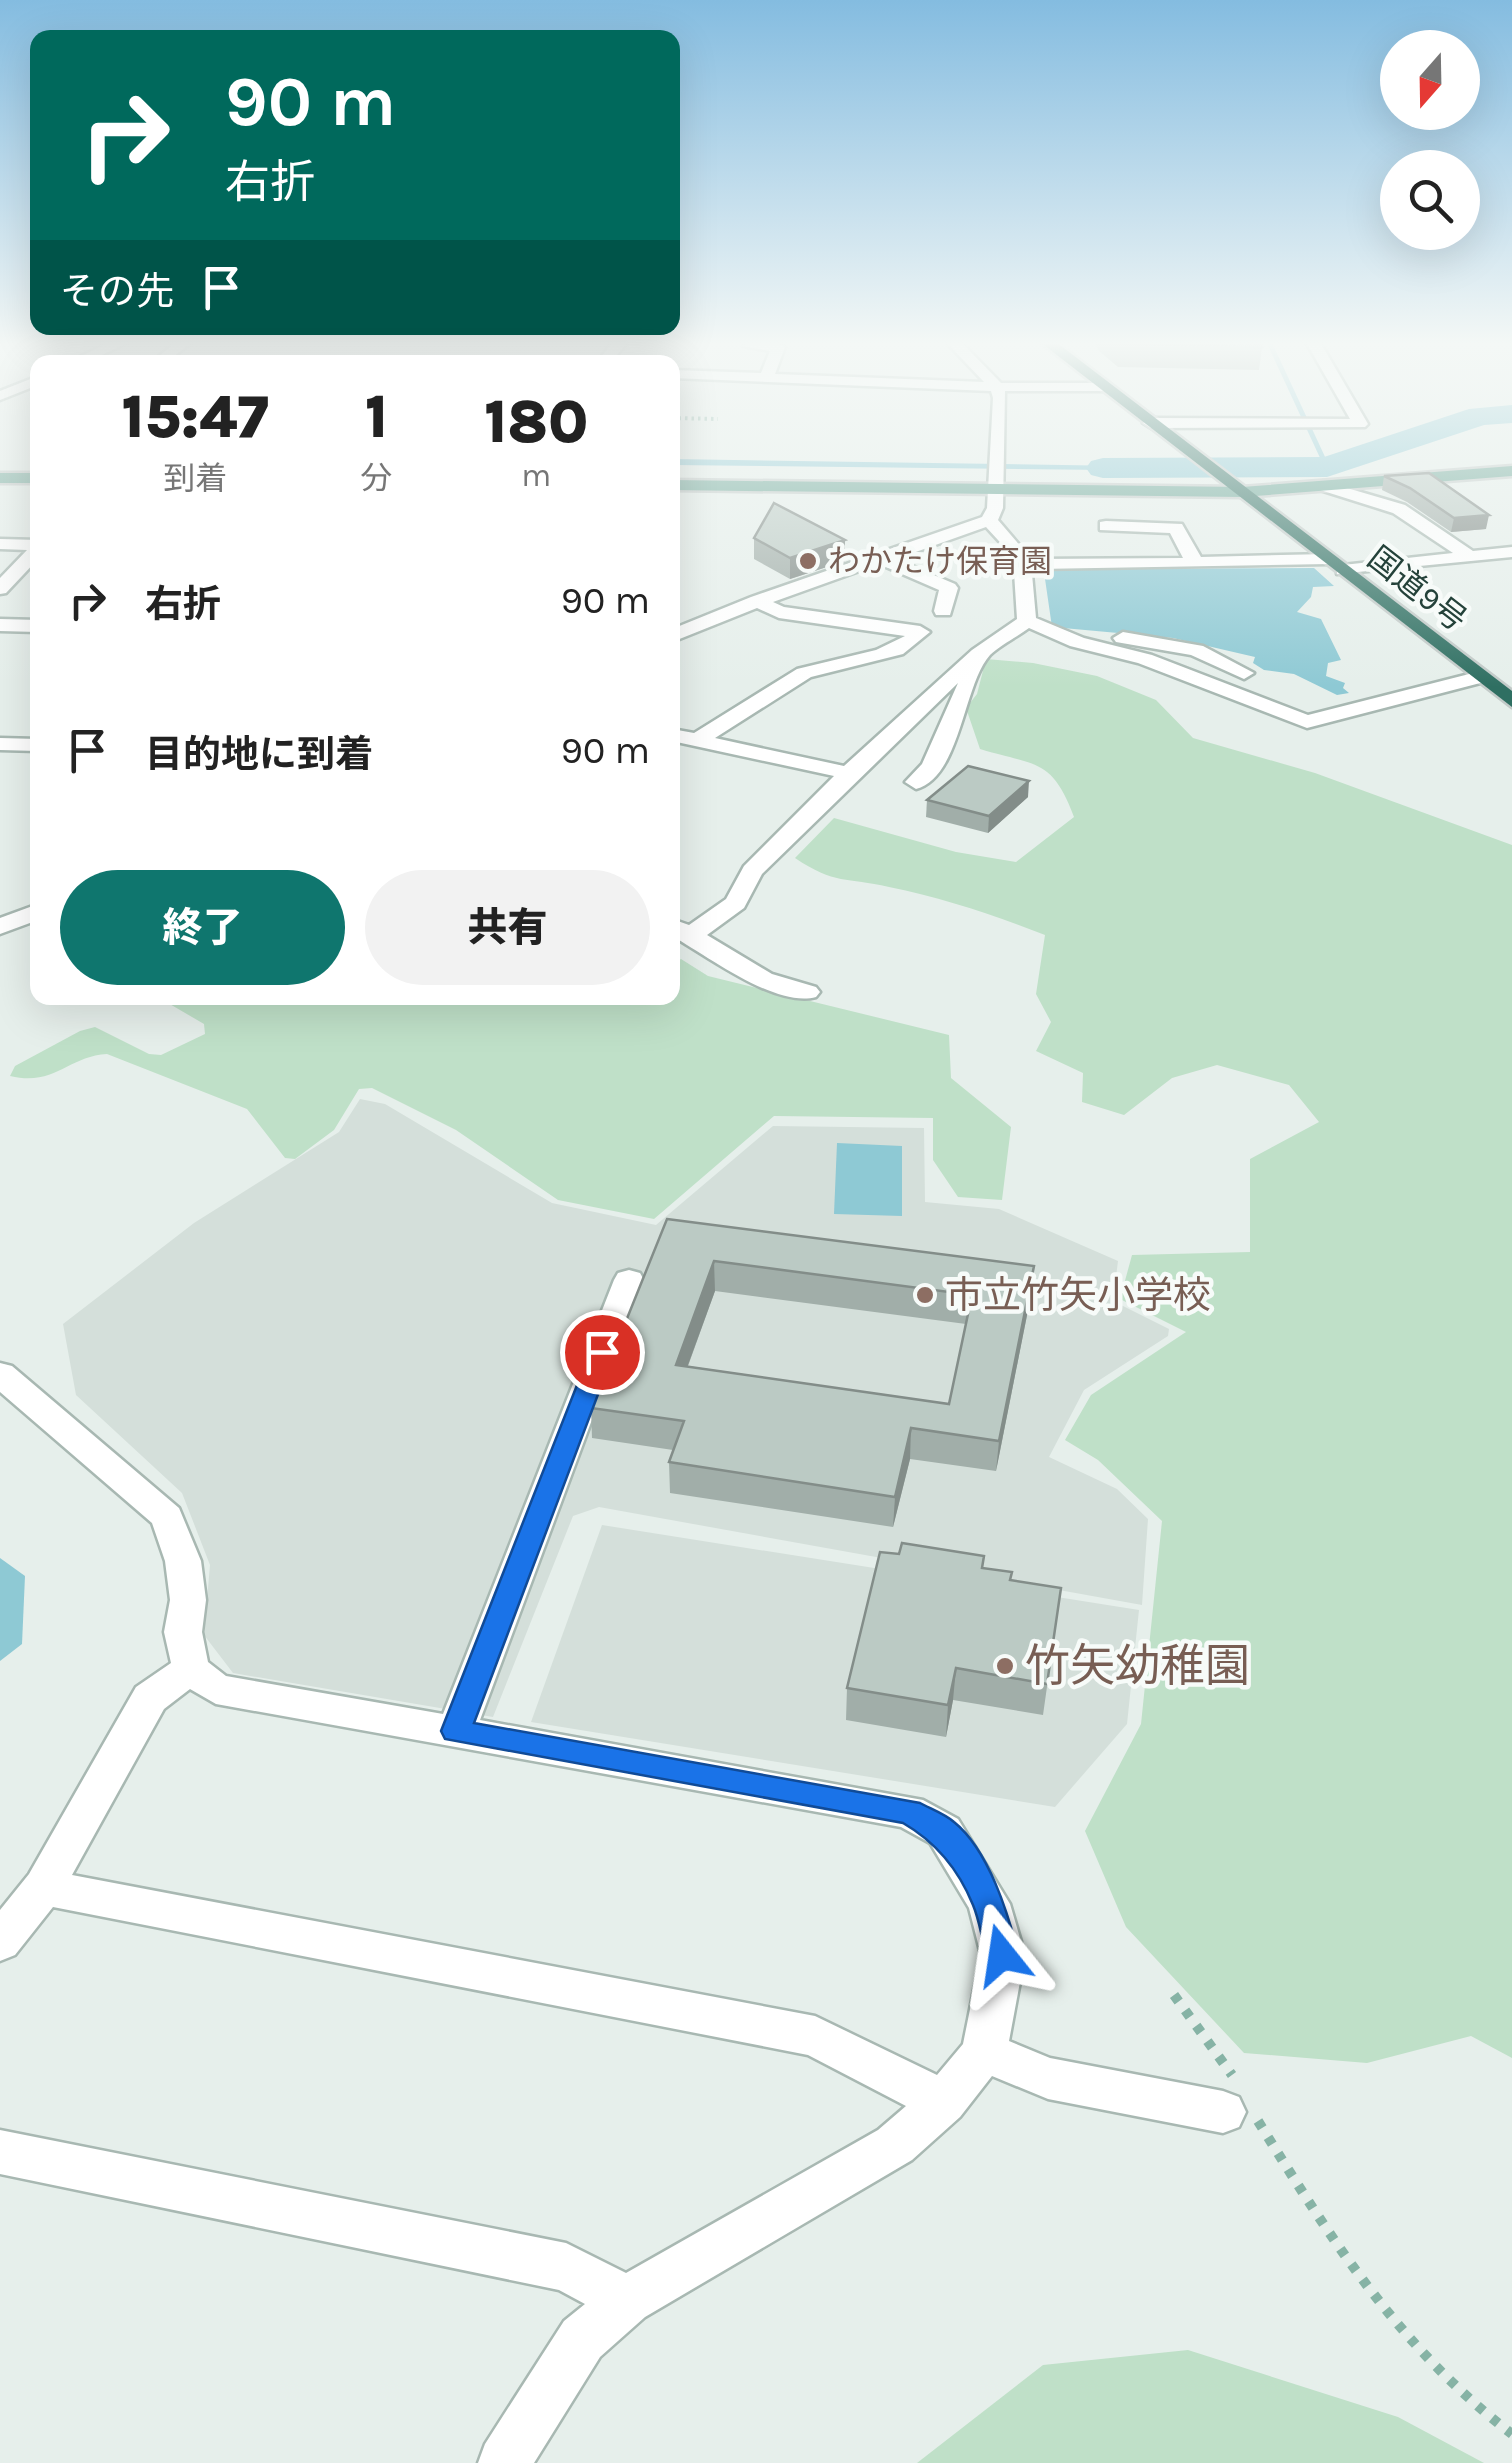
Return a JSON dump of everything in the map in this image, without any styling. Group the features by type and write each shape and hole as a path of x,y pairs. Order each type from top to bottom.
{"highway":[{"name":"国道9号","path":"1195,457 1511,700"}],"main road":[{"path":"680,485 996,473 1242,492 1512,471"},
{"path":"0,478 30,478"}],"street":[{"path":"680,633 758,601 990,520 994,512 996,457"},
{"path":"1323,486 1398,509 1469,556"},
{"path":"990,520 1022,559 1033,564 1335,565 1512,552"},
{"path":"1106,526 1176,528 1194,563"},
{"path":"0,544 30,546"},
{"path":"0,589 30,555"},
{"path":"884,560 947,586 951,590 943,611"},
{"path":"1033,564 1023,572 1033,624"},
{"path":"698,740 804,672 884,652 913,640 920,632 779,612 758,601"},
{"path":"1033,624 1076,642 1145,660 1307,722 1481,677"},
{"path":"681,931 736,904 752,872 850,773 980,654 1033,624 1196,650 1244,672"},
{"path":"0,625 30,626"},
{"path":"916,782 932,767 980,654"},
{"path":"680,737 850,773"},
{"path":"0,744 30,745"},
{"path":"0,927 30,914"},
{"path":"681,931 763,980 807,992"},
{"path":"456,1731 629,1280"},
{"path":"0,1374 167,1517 182,1561 188,1600 183,1632 191,1669 216,1688 909,1812 944,1831 989,1904 1002,1955 984,2052 944,2102 895,2144 627,2300 582,2340 504,2463"},
{"path":"0,1942 44,1887 150,1698 191,1669"},
{"path":"44,1887 815,2036 944,2102"},
{"path":"984,2052 1048,2078 1238,2103"},
{"path":"0,2152 566,2267 627,2300"}],"path":[{"path":"1174,1995 1226,2064 1238,2103 1332,2245 1400,2335 1512,2434"}],"shaded area":[{"path":"360,1099 385,1104 552,1203 656,1225 773,1126 924,1128 925,1202 999,1209 1118,1261 1113,1301 1169,1329 1168,1336 1084,1390 1049,1457 1117,1489 1148,1519 1142,1605 599,1507 573,1516 493,1717 233,1673 204,1635 210,1565 182,1493 76,1395 63,1324 194,1223 339,1132"},
{"path":"602,1525 1139,1610 1127,1724 1055,1807 531,1722"}],"green space":[{"path":"986,659 1033,663 1097,676 1156,700 1193,738 1315,773 1512,845 1512,2058 1471,2036 1367,2063 1244,2053 1126,1927 1085,1831 1141,1724 1162,1521 1098,1460 1065,1440 1091,1395 1186,1332 1120,1299 1132,1255 1250,1252 1250,1159 1319,1122 1289,1085 1217,1065 1172,1078 1124,1115 1082,1102 1083,1073 1036,1051 1051,1022 1036,994 1045,935 929,896 831,876 795,858 834,818 956,852 1016,862 1074,817 1058,784 1040,767 980,749 966,708 977,694"},
{"path":"680,960 708,976 949,1035 951,1078 1011,1127 1002,1200 958,1197 933,1160 933,1118 774,1116 654,1219 558,1200 456,1130 372,1088 359,1089 334,1130 295,1159 285,1158 247,1109 107,1054 39,1077 10,1076 15,1066 95,1027 149,1054 161,1055 205,1034 204,1024 171,1005 680,1005"},
{"path":"1188,2350 1398,2417 1484,2463 917,2463 1043,2365"}],"water":[{"path":"680,459 1188,467 1195,471 680,465"},
{"path":"1314,568 1334,586 1313,587 1311,597 1297,612 1321,619 1341,660 1328,663 1326,676 1345,683 1343,688 1349,693 1337,695 1294,674 1264,670 1253,663 1255,657 1173,638 1052,627 1044,572 1059,569"},
{"path":"837,1143 902,1146 902,1216 834,1214"},
{"path":"0,1558 25,1576 22,1644 0,1661"}],"building":[{"path":"1429,473 1489,515 1454,518 1410,488 1384,476"},
{"path":"774,503 845,540 790,558 754,538"},
{"path":"968,766 1029,781 989,816 927,800"},
{"path":"667,1219 1034,1266 999,1441 911,1428 895,1497 669,1462 684,1421 591,1408","holes":["714,1261 972,1295 949,1404 676,1365"]},
{"path":"902,1543 984,1556 982,1568 1012,1572 1010,1580 1061,1588 1047,1684 956,1668 948,1705 847,1688 880,1552 899,1554"}],"waterway":[{"path":"1322,457 1327,467"},
{"path":"1103,468 1327,467 1357,457"}],"place":[{"name":"わかたけ保育園","path":"808,561"},
{"name":"市立竹矢小学校","path":"925,1295"},
{"name":"竹矢幼稚園","path":"1005,1666"}],"route":[{"path":"602,1352 456,1731 909,1812 944,1831 968,1864 989,1904 1002,1955"}]}
